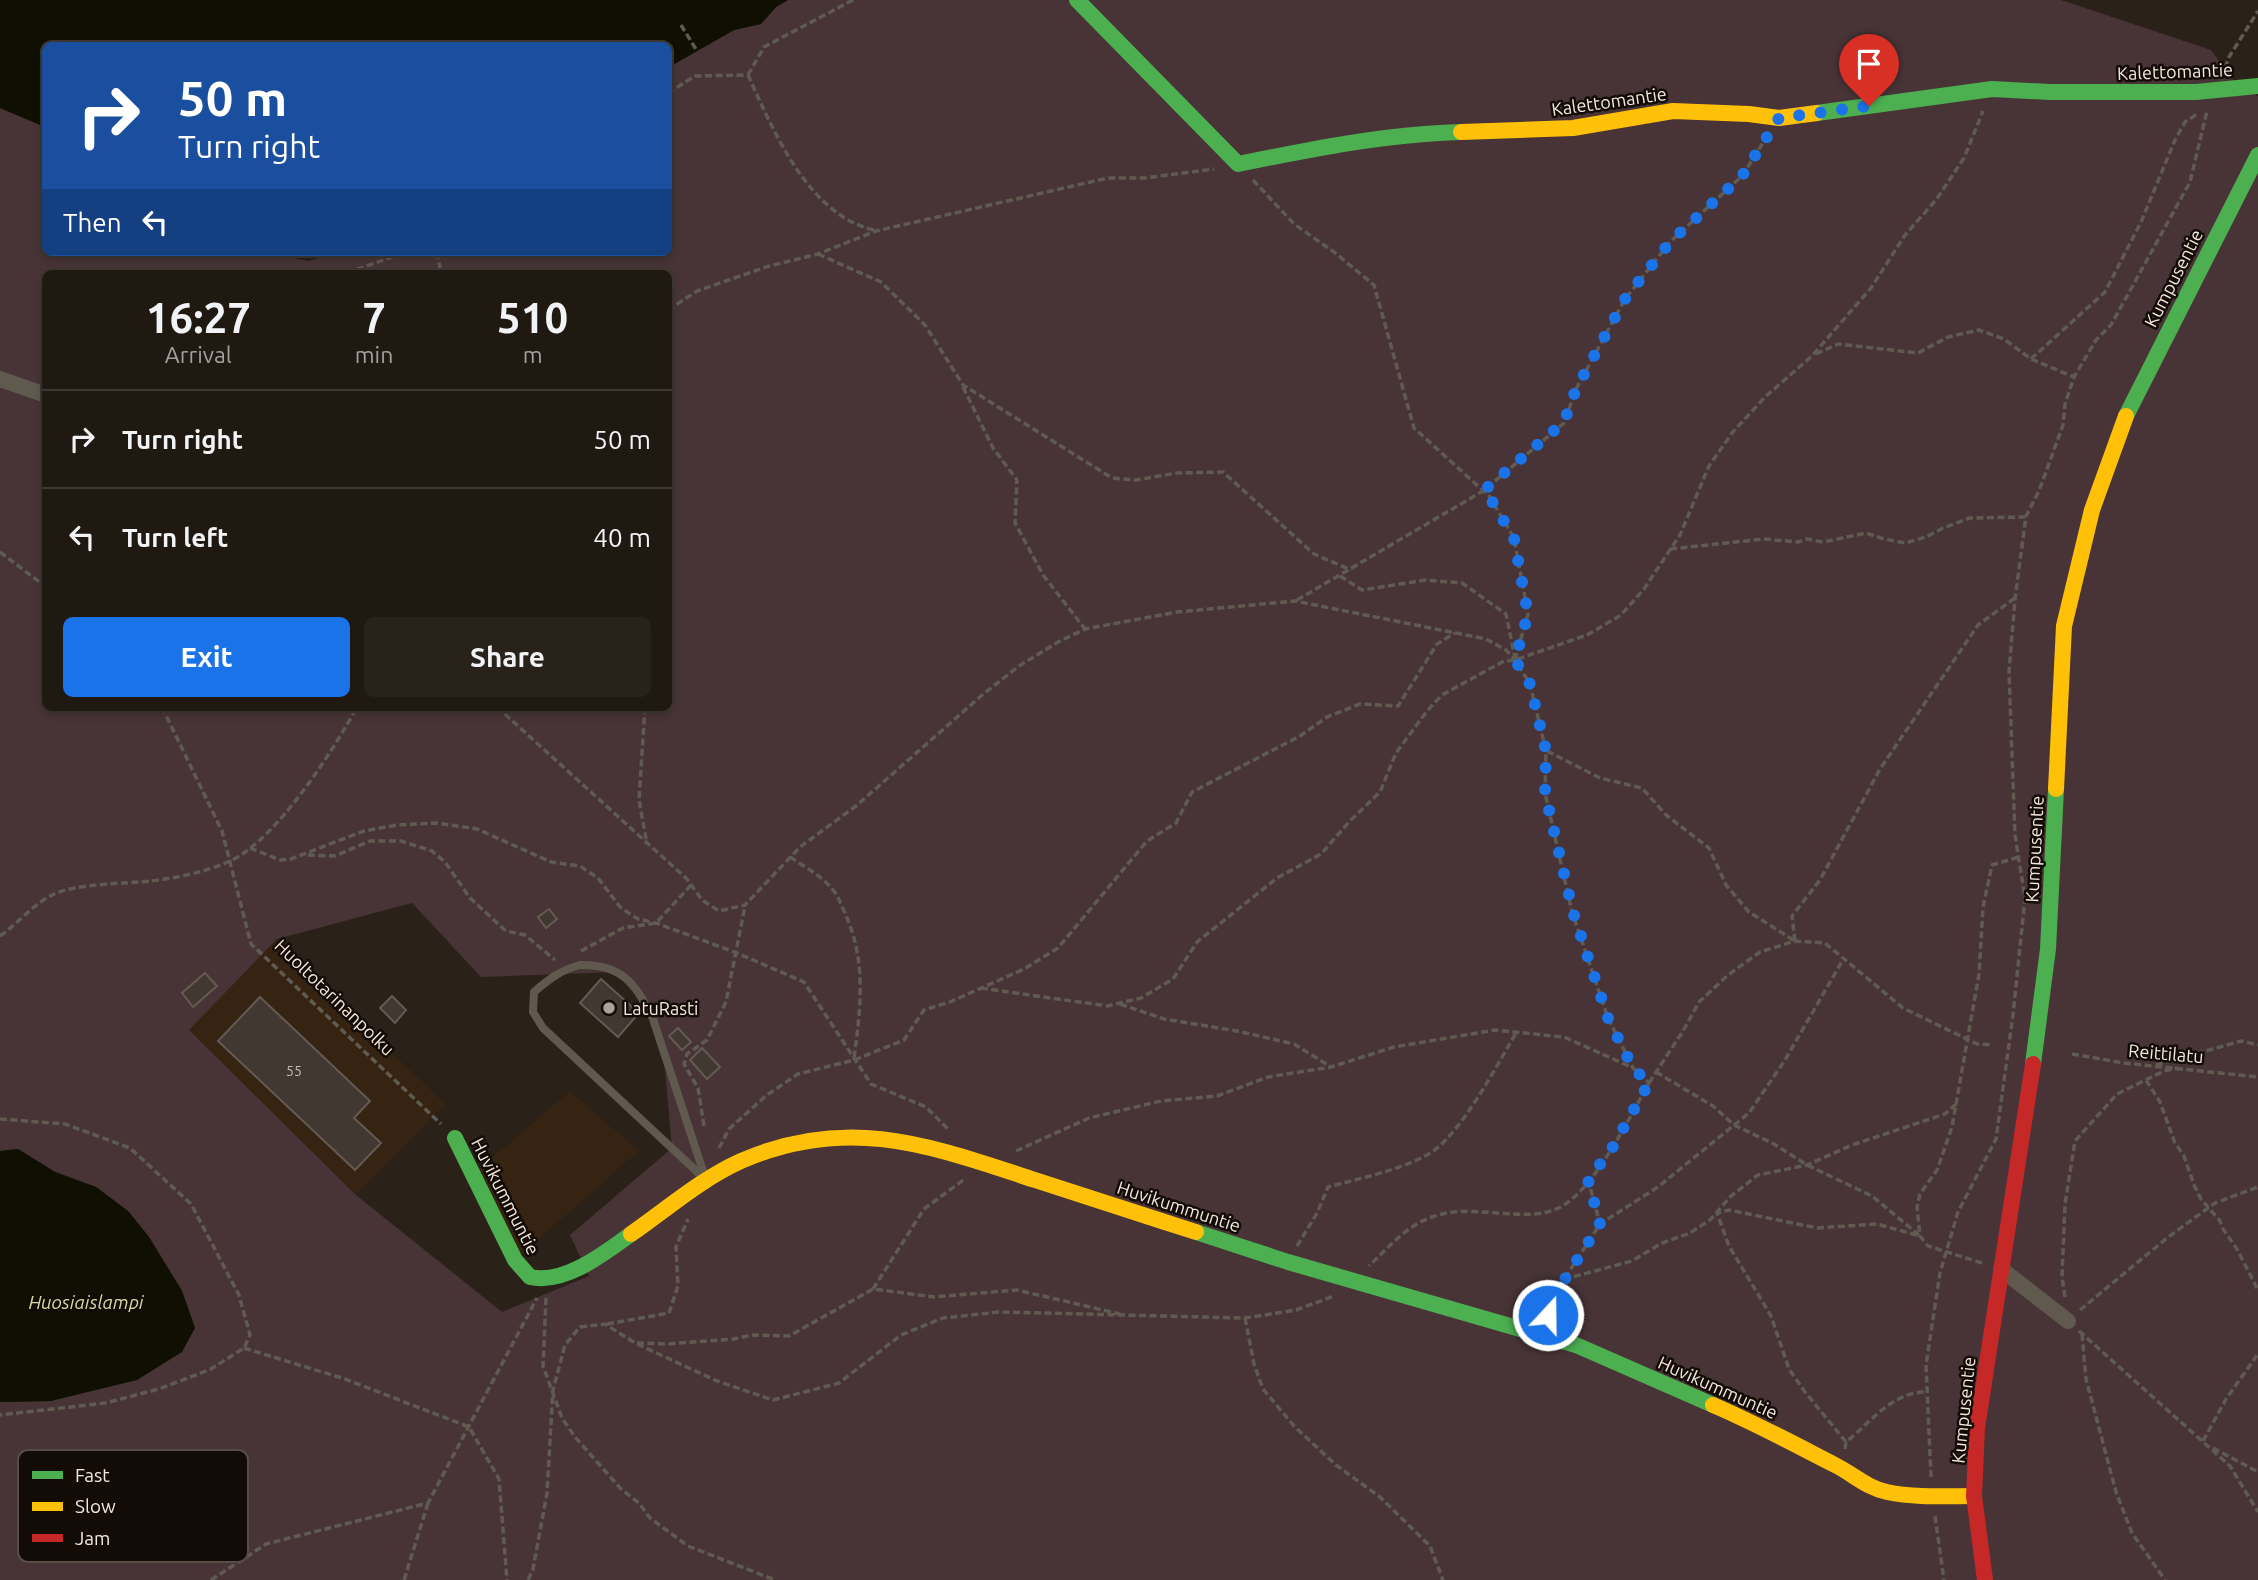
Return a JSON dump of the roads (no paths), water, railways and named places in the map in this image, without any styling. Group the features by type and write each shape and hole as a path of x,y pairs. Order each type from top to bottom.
{"street":[{"name":"Kalettomantie","path":"1077,0 1238,164 1312,149 1418,133 1573,128 1673,111 1779,118 1992,89 2115,93 2258,86"},
{"name":"Kumpusentie","path":"1985,1580 1974,1496 1977,1428 2048,949 2064,626 2092,510 2128,409 2258,155"},
{"path":"0,379 42,394"},
{"name":"Huvikummuntie","path":"455,1138 521,1270 534,1278 548,1278 581,1267 706,1180 735,1163 764,1153 849,1136 897,1139 936,1148 1287,1262 1576,1345 1757,1424 1841,1468 1862,1483 1887,1492 1974,1496"},
{"path":"2001,1269 2068,1321"}],"lane":[{"path":"580,965 601,965 617,972 644,998 706,1180 542,1028 533,1012 534,992 549,978 580,965"}],"water":[{"path":"0,0 788,0 776,7 761,24 734,30 672,65 672,42 42,42 42,126 0,108"},
{"name":"Huosiaislampi","path":"18,1149 55,1172 96,1187 128,1211 149,1237 182,1291 195,1328 182,1352 137,1380 51,1401 0,1402 0,1151"}],"place":[{"name":"LatuRasti","path":"609,1008"}]}
